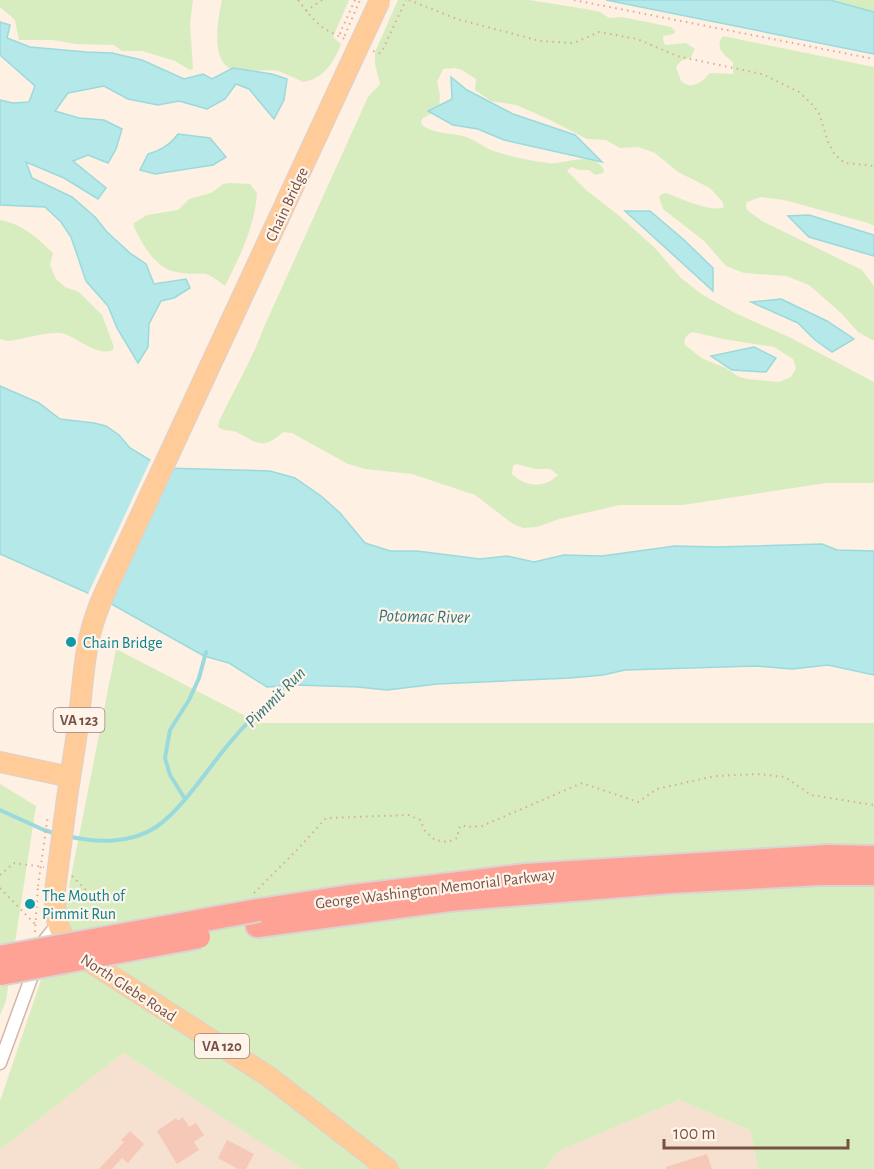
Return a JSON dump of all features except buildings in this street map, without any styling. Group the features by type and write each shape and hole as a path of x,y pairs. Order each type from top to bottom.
{"highway":[{"name":"George Washington Memorial Parkway","path":"0,957 344,897 526,875 828,856 874,856"},
{"name":"George Washington Memorial Parkway","path":"0,974 254,912 449,900 670,882 820,874 874,874"}],"main road":[{"name":"Chain Bridge","path":"70,777 80,714 85,655 90,629 103,596 380,0"},
{"path":"0,762 70,777 46,889 57,925"},
{"name":"North Glebe Road","path":"57,925 67,943 86,960 268,1076 388,1169"}],"street":[{"path":"0,1063 39,955 47,936 57,925"}],"path":[{"path":"306,11 322,0"},
{"path":"355,0 340,33 342,36 345,35 360,0"},
{"path":"409,0 457,19 540,41 574,43 599,32 637,39 677,56 762,74 799,92 811,103 819,113 828,142 835,155 845,164 874,166"},
{"path":"574,0 874,59"},
{"path":"254,912 297,850 326,818 409,815 420,820 425,831 435,840 448,842 457,838 462,825 482,826 582,783 638,802 657,789 715,776 758,774 785,777 811,795 874,806"},
{"path":"39,955 34,937 35,924 46,889 48,809"},
{"path":"0,875 14,863 48,867"},
{"path":"65,873 74,876 97,901 92,923 97,933"},
{"path":"0,888 35,924"}],"shaded area":[{"path":"123,1053 302,1169 0,1169 0,1150"},
{"path":"679,1100 750,1130 758,1169 545,1169 559,1151"}],"green space":[{"path":"0,0 193,0 190,23 193,69 190,70 175,61 142,51 122,51 114,45 19,40 15,20 0,7"},
{"path":"222,0 349,0 333,37 341,44 335,57 327,69 317,77 303,82 276,71 241,71 227,66 221,59 217,40"},
{"path":"398,0 529,0 600,12 609,18 622,17 671,27 675,31 674,34 663,36 664,44 686,43 695,49 691,57 681,61 676,67 681,81 689,85 700,82 710,73 733,74 733,62 720,48 720,40 723,36 874,67 874,226 784,200 761,197 747,202 746,205 747,210 762,221 862,270 874,286 874,341 858,332 841,313 809,285 786,276 744,273 726,266 704,241 663,209 659,198 661,194 666,193 711,208 724,207 722,201 710,188 678,172 655,153 638,147 620,148 606,140 587,139 516,105 491,101 475,90 476,79 455,68 443,69 437,82 440,95 439,110 421,121 422,125 432,130 466,137 490,150 514,157 549,163 579,159 593,160 604,170 603,173 595,175 589,170 571,167 567,171 586,190 654,247 681,278 703,295 735,313 791,338 874,382 874,483 826,483 683,505 620,505 559,519 537,527 523,528 513,524 475,495 412,474 365,469 348,464 292,433 283,432 270,441 259,443 236,432 218,427 368,97 380,84 375,64 375,52","holes":["693,332 774,347 793,359 796,368 791,377 779,382 739,377 726,368 703,359 685,345 686,337","516,464 536,469 550,469 558,475 547,483 529,484 512,474 513,466"]},
{"path":"830,0 874,0 874,12"},
{"path":"223,184 250,184 257,193 250,229 225,286 208,275 173,271 158,263 142,242 134,223 147,215 178,210 189,199 211,193"},
{"path":"0,220 23,228 53,253 50,265 56,279 65,287 79,292 102,315 114,347 113,350 101,351 60,333 9,341 0,339"},
{"path":"116,649 259,723 874,723 874,1169 758,1169 750,1130 679,1100 559,1151 545,1169 302,1169 123,1053 0,1150 0,1101 64,912"},
{"path":"0,784 36,806 6,1001 0,1015"}],"water":[{"path":"606,0 830,0 874,12 874,54"},
{"path":"0,22 10,25 7,38 30,47 112,53 142,60 184,79 203,74 212,79 233,68 272,74 287,79 284,100 274,119 249,89 236,84 225,99 207,109 179,101 158,105 128,99 104,86 68,93 55,111 79,118 104,120 122,129 116,149 108,163 88,155 73,161 106,188 98,199 64,178 26,162 32,178 72,197 130,253 146,264 154,284 186,279 190,288 174,298 161,301 149,324 148,347 138,363 117,328 108,306 86,281 71,237 61,222 45,207 0,205 0,100 13,103 29,102 35,86 0,55"},
{"path":"451,77 467,90 513,114 575,135 602,162 504,140 478,129 453,125 428,111 452,99"},
{"path":"178,134 210,138 226,157 213,165 155,174 140,170 148,154 165,147"},
{"path":"625,211 650,211 683,239 713,268 713,291"},
{"path":"809,215 874,235 874,256 809,237 788,216"},
{"path":"781,299 827,321 854,339 832,352 815,340 798,323 751,302"},
{"path":"754,347 776,358 766,372 732,370 711,356"},
{"name":"Potomac River","path":"0,386 39,403 60,419 106,426 119,435 130,448 163,468 270,471 295,478 340,513 365,543 390,551 417,551 480,559 507,556 534,562 564,555 602,556 675,546 822,544 837,550 874,551 874,675 828,665 792,669 756,666 625,670 570,678 437,684 387,690 296,685 267,687 229,663 204,656 108,602 0,554"}],"pier":[{"path":"151,459 163,465 175,465 110,606 87,596"}],"waterway":[{"name":"Pimmit Run","path":"185,799 170,775 165,758 170,730 189,700 199,678 206,652"},
{"name":"Pimmit Run","path":"67,836 101,841 124,839 136,837 156,827 183,802 246,724 287,684"},
{"name":"Pimmit Run","path":"0,810 57,834"}],"place":[{"name":"Chain Bridge","path":"71,642"},
{"name":"The Mouth of Pimmit Run","path":"30,904"}]}
